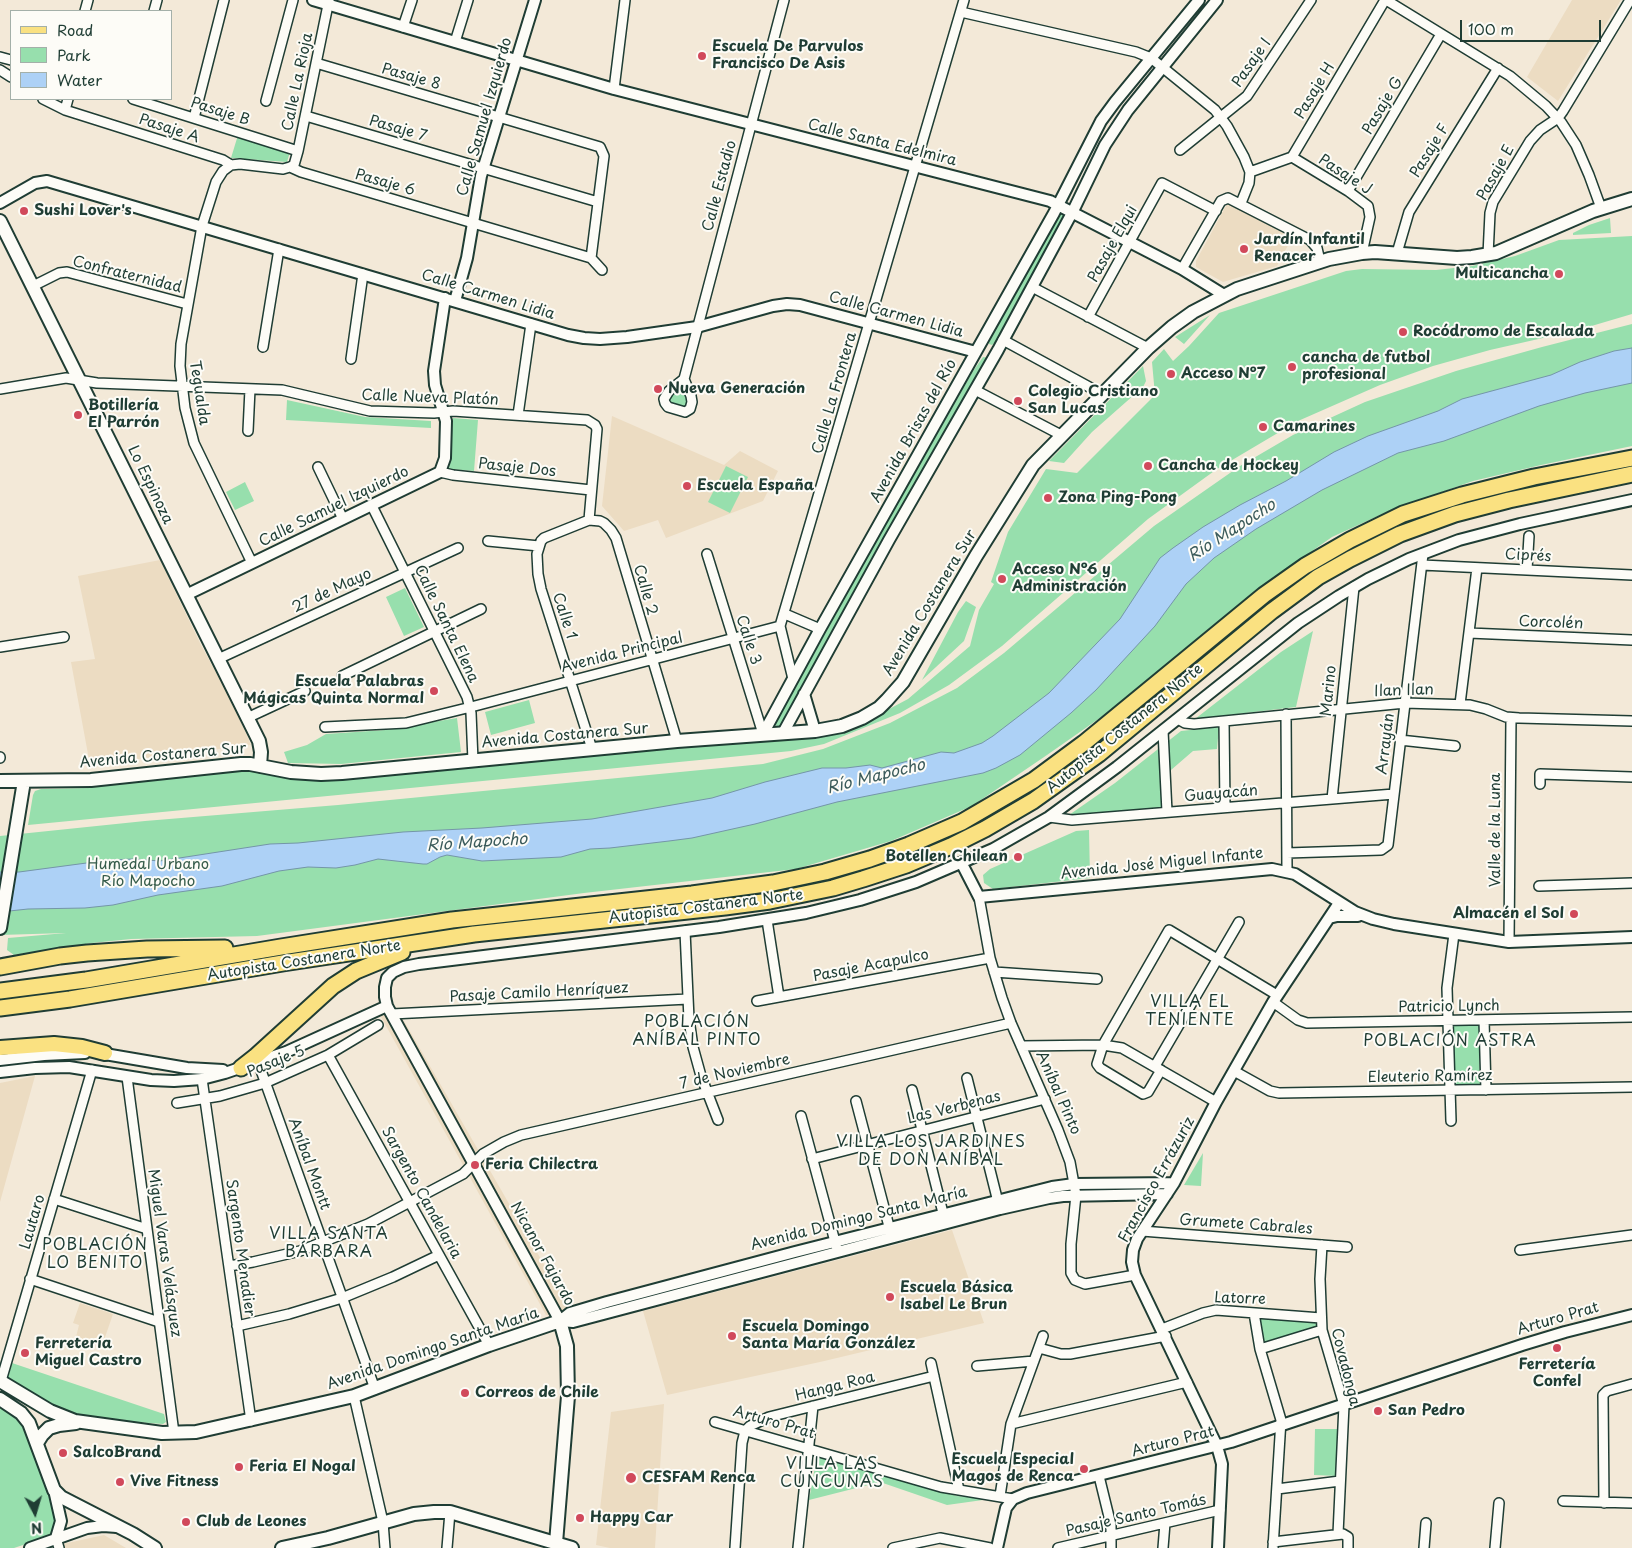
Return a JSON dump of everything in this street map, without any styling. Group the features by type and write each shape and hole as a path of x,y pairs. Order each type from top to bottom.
{"highway":[{"name":"Autopista Costanera Norte","path":"0,991 477,917 692,894 773,883 825,872 885,854 962,822 1034,780 1100,730 1264,594 1305,566 1350,540 1403,514 1468,493 1534,477 1632,458"},
{"name":"Autopista Costanera Norte","path":"0,1008 448,938 693,911 770,900 841,886 921,860 1004,819 1059,784 1106,748 1272,611 1318,577 1350,559 1400,534 1455,514 1509,500 1632,474"},
{"path":"239,1069 255,1057 326,991 348,975 396,954 448,938"},
{"path":"0,967 60,956 95,952 147,949 281,947"}],"main road":[{"name":"Avenida Costanera Sur","path":"0,781 91,780 241,764 290,772 321,774 677,741 815,731 833,728 862,718 879,708 895,691 910,670 1026,474 1037,460 1148,348 1183,318 1224,295 1320,261 1362,253 1457,258 1488,255 1504,250 1601,208 1632,200"},
{"name":"Lo Espinoza","path":"0,221 248,718 261,746 260,766"},
{"path":"0,928 24,782"},
{"path":"0,1048 54,1044 82,1046 105,1053"},
{"name":"Avenida Domingo Santa María","path":"0,1381 50,1411 83,1424 174,1433 196,1432 354,1396 489,1345 560,1322"},
{"name":"Nicanor Fajardo","path":"556,1543 568,1396 567,1341 560,1322"},
{"path":"0,1399 25,1417 33,1431 54,1490 67,1502 121,1527 155,1548"},
{"path":"37,1443 45,1431 54,1426 83,1424"},
{"path":"282,1548 328,1538 414,1514 450,1512 572,1548"}],"street":[{"path":"194,118 224,0"},
{"path":"266,101 294,0"},
{"name":"Calle Santa Edelmira","path":"313,0 329,2 614,89 1059,204 1182,269 1224,295"},
{"path":"403,26 412,0"},
{"path":"455,42 468,0"},
{"name":"Calle Samuel Izquierdo","path":"444,412 435,385 434,371 450,299 464,271 483,168 535,0"},
{"path":"614,89 625,0"},
{"name":"Calle Estadio","path":"684,379 784,0"},
{"name":"Calle La Frontera","path":"780,626 964,0"},
{"name":"Avenida Brisas del Río","path":"763,734 1059,204 1101,121 1199,0"},
{"path":"783,733 1032,288 1073,211 1105,145 1128,110 1217,0"},
{"name":"Pasaje I","path":"1180,150 1244,99 1251,91 1310,0"},
{"path":"1386,0 1498,68 1534,94 1558,118 1576,145 1601,208"},
{"name":"Pasaje H","path":"1292,157 1386,0"},
{"path":"1558,118 1630,0"},
{"name":"Calle La Rioja","path":"290,167 294,165 298,151 329,2"},
{"path":"960,12 1136,52 1151,58 1220,117 1244,157 1250,172 1249,183 1241,203"},
{"name":"Pasaje G","path":"1348,191 1442,34"},
{"name":"Pasaje 8","path":"316,63 597,146 602,150 604,156 598,202"},
{"name":"Pasaje F","path":"1397,254 1409,212 1498,68"},
{"name":"Pasaje A","path":"45,100 64,110 223,160 231,165 240,164 283,169 290,167"},
{"path":"64,110 68,100"},
{"name":"Pasaje B","path":"136,100 298,151"},
{"name":"Pasaje 7","path":"306,116 598,202"},
{"name":"Pasaje E","path":"1488,255 1490,213 1493,202 1530,141 1540,130 1558,118"},
{"path":"1250,172 1292,157"},
{"name":"Pasaje J","path":"1292,157 1348,191 1370,209 1362,253"},
{"name":"Tegualda","path":"231,165 216,182 202,226 180,352 185,408 194,443 252,563"},
{"name":"Pasaje 6","path":"290,167 301,172 590,258"},
{"name":"Calle Carmen Lidia","path":"0,203 35,183 47,181 530,324 568,335 592,339 698,327 773,306 787,304 800,305 976,352"},
{"name":"Pasaje Elqui","path":"1088,317 1162,183 1216,210"},
{"path":"1182,269 1221,202 1228,198 1310,240 1317,248 1320,261"},
{"path":"598,202 590,258 602,270"},
{"path":"263,347 279,249"},
{"name":"Confraternidad","path":"33,286 59,273 68,272 187,304"},
{"path":"351,359 363,274"},
{"path":"1032,288 1148,348"},
{"path":"518,415 530,324"},
{"path":"1003,340 1102,394"},
{"name":"Calle Nueva Platón","path":"0,389 66,378 97,384 289,391 370,411 518,415 587,420 595,424 597,432 589,520"},
{"path":"248,431 250,389"},
{"path":"975,390 1061,435"},
{"path":"440,472 446,450 444,412"},
{"path":"318,467 343,520"},
{"name":"Calle Samuel Izquierdo","path":"186,595 440,472"},
{"name":"Pasaje Dos","path":"440,472 591,490"},
{"path":"0,1072 49,1067 92,1070 162,1081 202,1080 286,1052 390,1010 384,994 386,981 393,972 404,967 767,920 833,908 874,897 923,880 962,864 1049,817 1099,782 1298,623 1354,587 1390,568 1459,540 1510,526 1632,500"},
{"name":"Calle Santa Elena","path":"372,506 467,697 471,708 473,761"},
{"path":"488,541 539,546 544,538 589,520"},
{"name":"Calle 2","path":"589,520 604,523 614,534 677,741"},
{"path":"1526,570 1529,536"},
{"name":"Calle 1","path":"539,546 539,580 592,749"},
{"name":"27 de Mayo","path":"218,659 458,548"},
{"name":"Calle 3","path":"707,554 763,734"},
{"name":"Arrayán","path":"1287,853 1381,850 1386,847 1423,554"},
{"name":"Ciprés","path":"1422,565 1632,575"},
{"path":"1460,704 1477,568"},
{"name":"Marino","path":"1332,799 1354,587"},
{"path":"342,676 481,609"},
{"path":"785,614 820,629"},
{"path":"780,626 793,679"},
{"name":"Avenida Principal","path":"325,727 406,723 471,708 570,680 780,626"},
{"name":"Corcolén","path":"1469,633 1632,640"},
{"path":"0,647 64,637"},
{"path":"248,718 305,691"},
{"path":"804,694 815,731"},
{"name":"Ilan Ilan","path":"1178,719 1185,723 1194,724 1405,702 1460,704 1479,707 1510,718 1632,721"},
{"path":"1286,714 1287,871"},
{"name":"Valle de la Luna","path":"1509,942 1510,718"},
{"path":"1224,721 1226,807"},
{"path":"1163,731 1167,812"},
{"path":"1400,740 1454,746"},
{"path":"1540,784 1540,774 1632,777"},
{"name":"Guayacán","path":"1049,817 1072,820 1394,794"},
{"name":"Aníbal Pinto","path":"962,864 979,897 990,958 1011,1023 1065,1146 1076,1195 1070,1266 1072,1276 1085,1284 1136,1276"},
{"name":"Avenida José Miguel Infante","path":"979,897 1265,869 1287,871 1303,878 1339,903 1364,916 1394,924 1509,942 1632,937"},
{"path":"1539,886 1632,883"},
{"name":"Francisco Errázuriz","path":"1218,1548 1222,1464 1217,1446 1136,1276 1132,1262 1133,1250 1142,1231 1174,1183 1216,1102 1275,999 1339,903"},
{"path":"1329,918 1364,916"},
{"path":"767,920 779,998"},
{"path":"1102,1045 1097,1064 1098,1067 1141,1093 1145,1094 1148,1092 1158,1068 1239,922"},
{"name":"Patricio Lynch","path":"1102,1045 1170,930 1217,959 1275,999 1298,1020 1308,1023 1632,1017"},
{"path":"685,931 688,1000 693,1047 718,1120"},
{"path":"1451,1121 1447,1021 1448,974 1454,934"},
{"name":"Pasaje Acapulco","path":"757,1001 990,958"},
{"path":"994,972 1097,979"},
{"name":"Pasaje Camilo Henríquez","path":"390,1010 688,1000"},
{"name":"Nicanor Fajardo","path":"390,1010 560,1322"},
{"path":"1484,1020 1486,1090"},
{"name":"7 de Noviembre","path":"229,1266 276,1257 323,1243 368,1224 463,1174 483,1154 497,1145 521,1135 1011,1023"},
{"name":"Pasaje 5","path":"177,1103 235,1093 266,1083 328,1055 378,1025"},
{"path":"1021,1046 1102,1045 1122,1048 1216,1102"},
{"path":"0,1060 60,1053 105,1053 198,1069 239,1069"},
{"name":"Sargento Candelaria","path":"328,1055 489,1345"},
{"name":"Aníbal Montt","path":"258,1062 375,1389"},
{"name":"Lautaro","path":"0,1381 92,1070"},
{"name":"Eleuterio Ramírez","path":"1234,1071 1270,1091 1279,1093 1632,1087"},
{"name":"Miguel Varas Velásquez","path":"127,1077 174,1433"},
{"path":"967,1078 999,1204"},
{"name":"Sargento Menadier","path":"202,1080 251,1420"},
{"path":"912,1090 945,1219"},
{"name":"Las Verbenas","path":"812,1159 1045,1099"},
{"path":"856,1101 890,1233"},
{"path":"801,1116 836,1247"},
{"name":"Avenida Domingo Santa María","path":"560,1322 570,1313 608,1307 945,1219 1052,1187 1074,1184 1174,1183"},
{"name":"Avenida Domingo Santa María","path":"999,1204 1076,1195 1167,1194"},
{"path":"54,1200 147,1229"},
{"name":"Grumete Cabrales","path":"1142,1231 1347,1246"},
{"path":"1520,1250 1632,1235"},
{"name":"Covadonga","path":"1322,1245 1322,1330 1344,1405 1338,1534"},
{"path":"237,1326 289,1314 342,1298 439,1255"},
{"path":"30,1280 159,1322"},
{"name":"Latorre","path":"1039,1348 1061,1354 1070,1354 1164,1333 1212,1310 1321,1318"},
{"path":"1254,1313 1260,1349 1280,1414 1281,1426 1273,1545 1338,1534 1347,1536 1348,1548"},
{"name":"Arturo Prat","path":"715,1422 941,1487 1013,1499 1027,1493 1217,1446 1522,1345 1632,1315"},
{"path":"1260,1349 1322,1330"},
{"path":"1000,1496 1011,1424 1043,1336"},
{"path":"977,1366 1034,1360"},
{"path":"931,1362 959,1490"},
{"name":"Hanga Roa","path":"745,1430 762,1419 934,1376"},
{"path":"1011,1424 1187,1382"},
{"path":"1604,1502 1602,1404 1604,1393 1632,1384"},
{"path":"354,1396 383,1522 385,1548"},
{"path":"798,1548 814,1406"},
{"path":"735,1548 742,1443 745,1430"},
{"path":"1099,1476 1112,1525 1112,1548"},
{"path":"1276,1489 1340,1481"},
{"path":"54,1490 60,1521 57,1543"},
{"path":"997,1548 1006,1508 1013,1499"},
{"path":"1563,1501 1632,1503"},
{"path":"1495,1548 1499,1503"},
{"name":"Pasaje Santo Tomás","path":"1058,1548 1220,1510"},
{"path":"447,1548 450,1512"},
{"path":"1163,1548 1165,1523"},
{"path":"1424,1548 1426,1523"},
{"path":"30,1548 57,1543 95,1527 121,1527"},
{"path":"893,1548 923,1544 940,1538 990,1548"}],"shaded area":[{"path":"1572,0 1621,0 1558,101 1527,77"},
{"name":"Jardín Infantil Renacer","path":"1228,202 1292,238 1277,266 1223,282 1196,267 1196,261"},
{"name":"Escuela España","path":"612,416 724,465 740,451 778,471 763,501 666,538 658,520 624,531 602,506"},
{"path":"160,560 201,645 231,700 251,745 90,765 71,662 95,659 78,576"},
{"name":"Feria Chilectra","path":"396,1007 573,1315 546,1315 380,1015"},
{"path":"35,1076 0,1202 0,1083"},
{"path":"952,1230 984,1323 820,1362 667,1395 643,1311"},
{"path":"80,1303 113,1314 102,1346 76,1337 79,1325 73,1323"},
{"name":"CESFAM Renca","path":"664,1404 655,1548 610,1548 596,1545 611,1412"},
{"path":"104,1535 126,1548 64,1548 63,1544"}],"green space":[{"path":"238,135 290,152 287,162 231,158"},
{"path":"1061,211 1065,215 997,341 992,345 989,344 1058,212"},
{"path":"1610,218 1611,233 1573,235 1573,233 1589,225"},
{"path":"1632,236 1632,314 1578,330 1490,350 1433,366 1380,385 1298,421 1217,469 1148,519 1002,646 949,685 900,713 824,744 791,751 28,825 33,795 35,791 41,789 88,788 132,780 246,769 268,772 678,746 876,716 908,699 970,646 979,610 994,584 991,582 1008,532 1046,469 1077,473 1155,395 1152,362 1164,349 1173,361 1219,313 1346,271 1362,269 1436,270 1472,266 1515,256 1559,240"},
{"path":"1210,315 1184,344 1175,337"},
{"name":"Humedal Urbano Río Mapocho","path":"1632,324 1632,446 1473,481 1391,510 1332,537 1271,580 1206,631 1137,692 1047,755 972,806 891,841 796,869 584,893 257,936 131,939 14,955 7,950 8,938 66,933 0,935 0,836 763,764 823,749 890,723 957,688 1004,653 1154,526 1240,466 1293,435 1365,402 1456,371"},
{"path":"983,357 990,358 781,727 777,727 775,724 869,554 973,371"},
{"path":"1143,366 1146,381 1143,387 1092,432 1064,463 1049,461"},
{"path":"678,388 687,392 689,398 685,408 681,408 668,401 668,398"},
{"path":"287,400 365,417 431,421 431,428 286,420"},
{"path":"453,418 478,420 474,471 449,469"},
{"path":"726,466 748,477 730,513 708,502"},
{"path":"245,482 254,501 235,510 226,492"},
{"path":"405,588 424,627 404,636 386,597"},
{"path":"966,601 976,607 964,641 922,680 958,612"},
{"path":"1313,631 1296,707 1195,719 1281,652"},
{"path":"529,700 535,723 491,735 485,712"},
{"path":"457,718 461,752 341,764 288,763 284,752 307,745 326,734 385,730"},
{"path":"1219,727 1217,749 1193,751 1171,770 1171,808 1077,816 1069,815 1115,783 1181,731"},
{"path":"1089,830 1090,878 993,889 984,883 983,875 990,869 1076,831"},
{"path":"1479,1025 1480,1085 1454,1085 1453,1026"},
{"path":"1203,1153 1201,1186 1184,1185"},
{"path":"1259,1317 1316,1322 1317,1327 1263,1344"},
{"path":"12,1363 164,1414 166,1422 163,1424 78,1418 61,1413 8,1378"},
{"path":"0,1408 25,1422 54,1513 55,1529 50,1536 14,1548 0,1548"},
{"path":"1315,1429 1339,1429 1337,1476 1314,1475"},
{"path":"817,1456 957,1496 990,1499 947,1505 880,1482 809,1500"}],"water":[{"name":"Río Mapocho","path":"1632,348 1632,383 1585,393 1539,406 1444,441 1398,453 1322,490 1256,529 1214,558 1186,584 1155,626 1096,690 1071,713 1020,755 983,773 837,802 755,824 692,838 590,849 561,857 482,861 447,855 427,864 378,859 336,868 308,867 279,871 222,886 158,895 113,905 0,912 0,872 19,872 109,860 160,861 270,844 298,843 403,832 592,819 712,798 822,768 870,765 882,768 941,752 954,753 982,743 1049,693 1120,619 1160,558 1203,527 1334,452 1368,436 1438,411 1462,399 1551,375 1580,362 1614,351"}],"place":[{"name":"Escuela De Parvulos Francisco De Asis","path":"702,56"},
{"name":"Sushi Lover's","path":"24,211"},
{"name":"Jardín Infantil Renacer","path":"1244,249"},
{"name":"Multicancha","path":"1559,274"},
{"name":"Rocódromo de Escalada","path":"1403,332"},
{"name":"cancha de futbol profesional","path":"1292,367"},
{"name":"Acceso N°7","path":"1171,374"},
{"name":"Nueva Generación","path":"658,389"},
{"name":"Colegio Cristiano San Lucas","path":"1018,401"},
{"name":"Botillería El Parrón","path":"78,415"},
{"name":"Camarines","path":"1263,427"},
{"name":"Cancha de Hockey","path":"1148,466"},
{"name":"Escuela España","path":"687,486"},
{"name":"Zona Ping-Pong","path":"1048,498"},
{"name":"Acceso N°6 y Administración","path":"1002,579"},
{"name":"Escuela Palabras Mágicas Quinta Normal","path":"434,691"},
{"name":"Botellen Chilean","path":"1018,857"},
{"name":"Almacén el Sol","path":"1574,914"},
{"name":"Feria Chilectra","path":"475,1165"},
{"name":"Escuela Básica Isabel Le Brun","path":"890,1297"},
{"name":"Escuela Domingo Santa María González","path":"732,1336"},
{"name":"Ferretería Confel","path":"1557,1348"},
{"name":"Ferretería Miguel Castro","path":"25,1353"},
{"name":"Correos de Chile","path":"465,1393"},
{"name":"San Pedro","path":"1378,1411"},
{"name":"SalcoBrand","path":"63,1453"},
{"name":"Feria El Nogal","path":"239,1467"},
{"name":"Escuela Especial Magos de Renca","path":"1084,1469"},
{"name":"CESFAM Renca","path":"631,1478"},
{"name":"Vive Fitness","path":"120,1482"},
{"name":"Happy Car","path":"580,1518"},
{"name":"Club de Leones","path":"186,1522"}],"district":[{"name":"VILLA EL TENIENTE","path":"1190,1012"},
{"name":"POBLACIÓN ANÍBAL PINTO","path":"697,1032"},
{"name":"POBLACIÓN ASTRA","path":"1450,1042"},
{"name":"VILLA LOS JARDINES DE DON ANÍBAL","path":"931,1152"},
{"name":"VILLA SANTA BÁRBARA","path":"329,1244"},
{"name":"POBLACIÓN LO BENITO","path":"95,1255"},
{"name":"VILLA LAS CUNCUNAS","path":"832,1474"}]}
